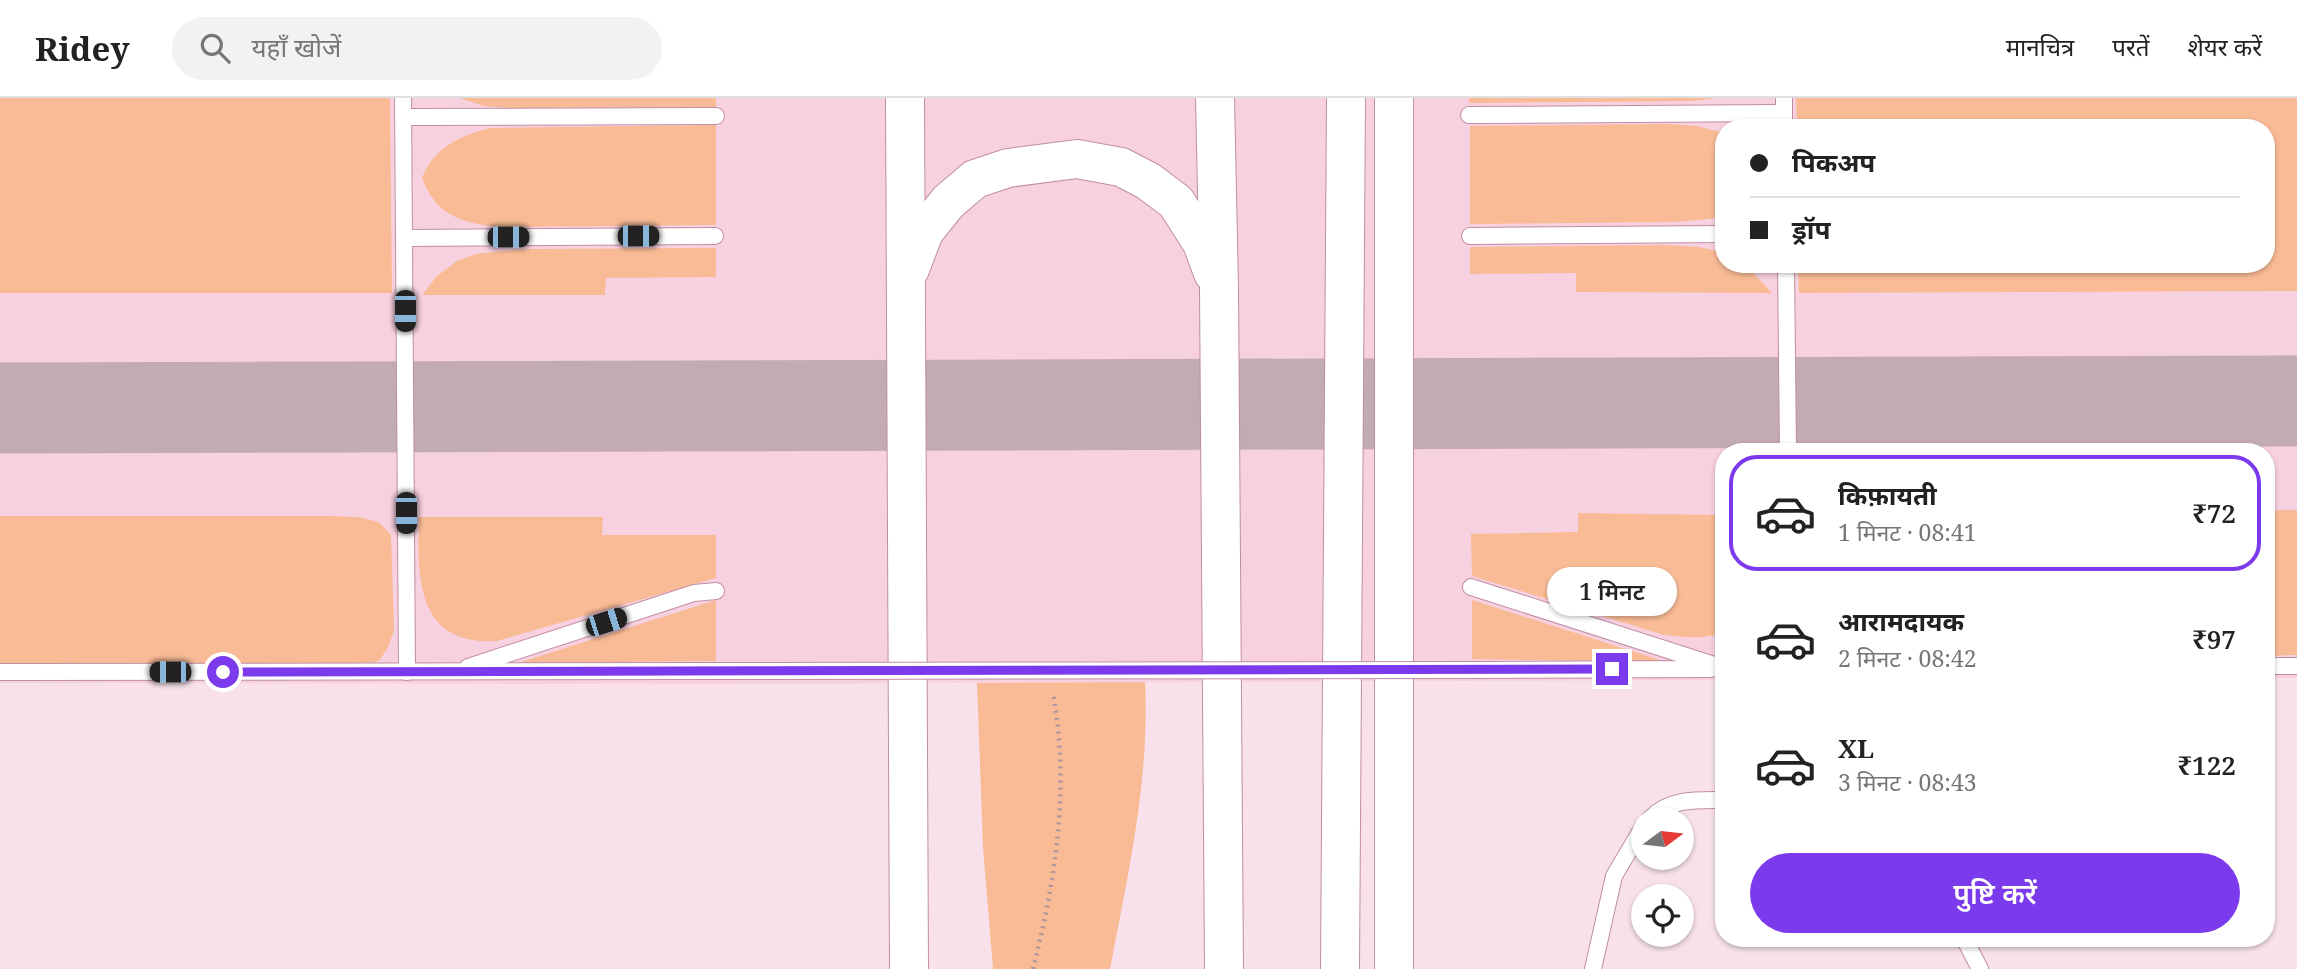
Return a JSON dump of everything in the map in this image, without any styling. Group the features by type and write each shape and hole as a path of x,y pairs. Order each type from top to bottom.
{"main road":[{"path":"905,98 909,969"},
{"path":"1215,98 1224,969"},
{"path":"1340,969 1346,98"},
{"path":"1394,98 1394,969"},
{"path":"906,277 924,232 948,202 975,179 1008,168 1077,159 1121,167 1148,181 1175,202 1202,243 1219,288"},
{"path":"895,969 909,834"},
{"path":"909,834 933,969"}],"lane":[{"path":"403,98 407,672"},
{"path":"1469,115 1784,113"},
{"path":"404,117 716,116"},
{"path":"1470,236 1715,234"},
{"path":"404,238 715,236"},
{"path":"1786,273 1788,443"},
{"path":"1471,587 1715,665"},
{"path":"454,672 694,593 716,591"},
{"path":"2275,666 2297,666"},
{"path":"0,672 1715,668"},
{"path":"1668,807 1688,800 1715,800"},
{"path":"1592,969 1614,876 1631,847"},
{"path":"1969,947 1980,969"}],"path":[{"path":"1033,969 1053,883 1060,813 1058,721 1051,683"}],"shaded area":[{"path":"0,98 2297,98 2297,678 2275,678 2275,443 1715,443 1715,680 716,684 0,683"},
{"path":"0,98 390,98 392,293 0,293"},
{"path":"460,98 716,98 716,107 510,108 483,106"},
{"path":"1469,98 1717,98 1692,101 1469,103"},
{"path":"1796,98 2297,98 2297,291 1799,293 1798,273 2275,273 2275,119 1797,119"},
{"path":"1669,124 1715,131 1715,218 1675,222 1470,224 1470,126"},
{"path":"716,125 716,225 499,227 473,223 443,209 428,191 422,178 433,159 449,144 490,128"},
{"path":"1470,247 1698,247 1715,250 1715,273 1753,273 1772,293 1576,292 1576,273 1470,274"},
{"path":"716,248 716,277 606,278 605,295 422,295 437,276 457,261 475,254 526,249"},
{"path":"2275,510 2297,510 2297,655 2275,656"},
{"path":"1578,513 1715,515 1715,635 1664,635 1472,576 1471,534 1578,532"},
{"path":"0,516 329,516 357,517 379,522 391,535 394,631 379,661 360,665 0,664"},
{"path":"419,517 603,517 602,535 716,535 716,578 497,641 470,640 450,632 436,620 427,603 421,584"},
{"path":"716,600 716,661 518,663"},
{"path":"1472,600 1666,662 1472,659"},
{"path":"1145,682 1146,718 1141,790 1110,969 993,969 983,847 977,683"}],"taxiway":[{"path":"0,408 2297,401"}],"route":[{"path":"223,672 1612,669"}]}
